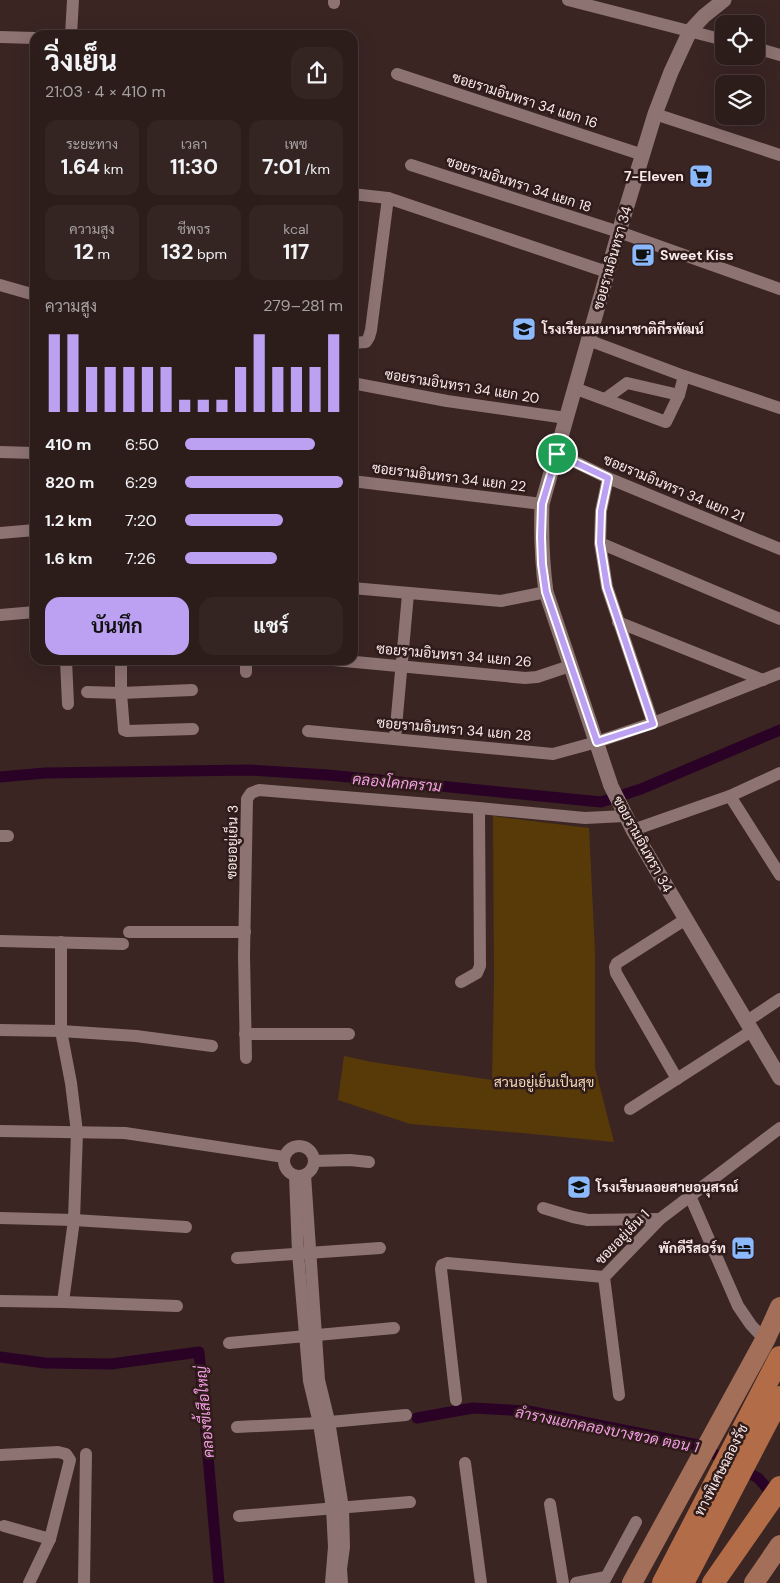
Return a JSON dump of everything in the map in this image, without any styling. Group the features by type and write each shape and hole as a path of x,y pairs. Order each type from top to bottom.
{"highway":[{"name":"ทางพิเศษฉลองรัช","path":"662,1583 780,1357"},
{"name":"ทางพิเศษฉลองรัช","path":"683,1583 780,1397"},
{"path":"713,1583 777,1492"}],"main road":[{"path":"632,1583 780,1308"},
{"path":"754,1583 780,1545"}],"street":[{"path":"71,30 73,0"},
{"path":"568,0 715,38"},
{"name":"ซอยรามอินทรา 34","path":"724,0 704,16 690,31 680,50 656,114 607,272 542,504 542,564 546,592 570,666 611,786 622,810 780,1078"},
{"path":"0,37 30,38"},
{"path":"765,50 780,54"},
{"name":"ซอยรามอินทรา 34 แยก 16","path":"397,74 643,155"},
{"path":"656,114 780,155"},
{"name":"ซอยรามอินทรา 34 แยก 18","path":"411,165 619,232 780,289"},
{"path":"358,195 388,198 607,272"},
{"path":"358,343 366,342 371,330 388,198"},
{"path":"0,285 30,294"},
{"path":"588,340 684,376 780,408"},
{"path":"574,388 666,422 679,395 684,376"},
{"path":"605,399 627,383 679,395"},
{"name":"ซอยรามอินทรา 34 แยก 20","path":"358,384 447,401 566,418"},
{"path":"0,452 30,453"},
{"name":"ซอยรามอินทรา 34 แยก 21","path":"557,454 608,478 780,549"},
{"path":"608,478 601,511 600,543 607,587 653,724"},
{"name":"ซอยรามอินทรา 34 แยก 22","path":"358,482 542,504"},
{"path":"0,533 30,530"},
{"path":"600,543 780,619"},
{"path":"358,589 501,601 525,598 546,592"},
{"path":"395,738 408,594"},
{"path":"0,615 30,612"},
{"path":"618,622 763,680"},
{"name":"ซอยรามอินทรา 34 แยก 26","path":"358,662 525,678 537,677 570,666"},
{"path":"66,665 68,704"},
{"path":"121,665 123,727 126,731 193,729"},
{"name":"ซอยรามอินทรา 34 แยก 28","path":"308,731 553,754 653,724 780,673"},
{"path":"87,692 121,693 192,690"},
{"path":"633,830 730,796 780,773"},
{"name":"ซอยอยู่เย็น 3","path":"246,1058 247,799 251,793 259,790 585,818 622,810"},
{"path":"730,796 780,875"},
{"path":"461,982 477,973 480,966 479,808"},
{"path":"677,1079 616,973 615,967 617,963 686,920"},
{"path":"129,932 245,932"},
{"path":"0,941 123,944"},
{"path":"61,942 60,1031 71,1083 78,1132 74,1220 63,1302"},
{"path":"630,1109 677,1079 750,1026 780,999"},
{"path":"0,1030 60,1031 136,1036 212,1046"},
{"path":"245,1034 349,1034"},
{"name":"ซอยอยู่เย็น 1","path":"619,1395 604,1277 660,1219 780,1128"},
{"path":"0,1131 125,1133 284,1157"},
{"path":"294,1146 301,1146 313,1154 312,1170 300,1176 285,1169 284,1157 288,1150 294,1146"},
{"path":"314,1162 350,1160 369,1162"},
{"path":"300,1176 310,1335 319,1380 344,1547 341,1569 342,1583"},
{"path":"690,1196 738,1306 751,1326 764,1340"},
{"path":"543,1208 588,1220 660,1219"},
{"path":"0,1218 74,1220 186,1227"},
{"path":"237,1258 380,1248"},
{"path":"456,1400 442,1265 448,1262 604,1277"},
{"path":"0,1301 177,1306"},
{"path":"228,1343 394,1328"},
{"path":"237,1427 406,1415"},
{"path":"0,1455 58,1452 66,1454 70,1460 50,1539 30,1583"},
{"path":"84,1583 86,1454"},
{"path":"465,1464 481,1583"},
{"path":"239,1516 410,1502"},
{"path":"550,1504 563,1583"},
{"path":"331,1583 337,1508"},
{"path":"576,1583 605,1580 636,1522"},
{"path":"4,1526 50,1539"}],"green space":[{"name":"สวนอยู่เย็นเป็นสุข","path":"493,816 589,828 595,952 595,1068 614,1142 410,1124 338,1100 344,1056 492,1080 494,981"}],"waterway":[{"name":"คลองโคกคราม","path":"0,777 45,773 250,770 328,775 601,802 641,789 780,730"},
{"name":"คลองขี้เสือใหญ่","path":"0,1357 45,1363 111,1364 199,1352 219,1583"},
{"name":"ลำรางแยกคลองบางขวด ตอน 1","path":"417,1418 473,1408 528,1411 698,1445 758,1478 775,1497"}],"place":[{"name":"7-Eleven","path":"701,176"},
{"name":"Sweet Kiss","path":"643,255"},
{"name":"โรงเรียนนนานาชาติกีรพัฒน์","path":"524,329"},
{"name":"โรงเรียนลอยสายอนุสรณ์","path":"579,1187"},
{"name":"พักดีรีสอร์ท","path":"743,1248"}],"route":[{"path":"557,454 608,478 601,511 600,543 607,587 653,724 597,742 546,592 542,564 542,504 557,454"}]}
